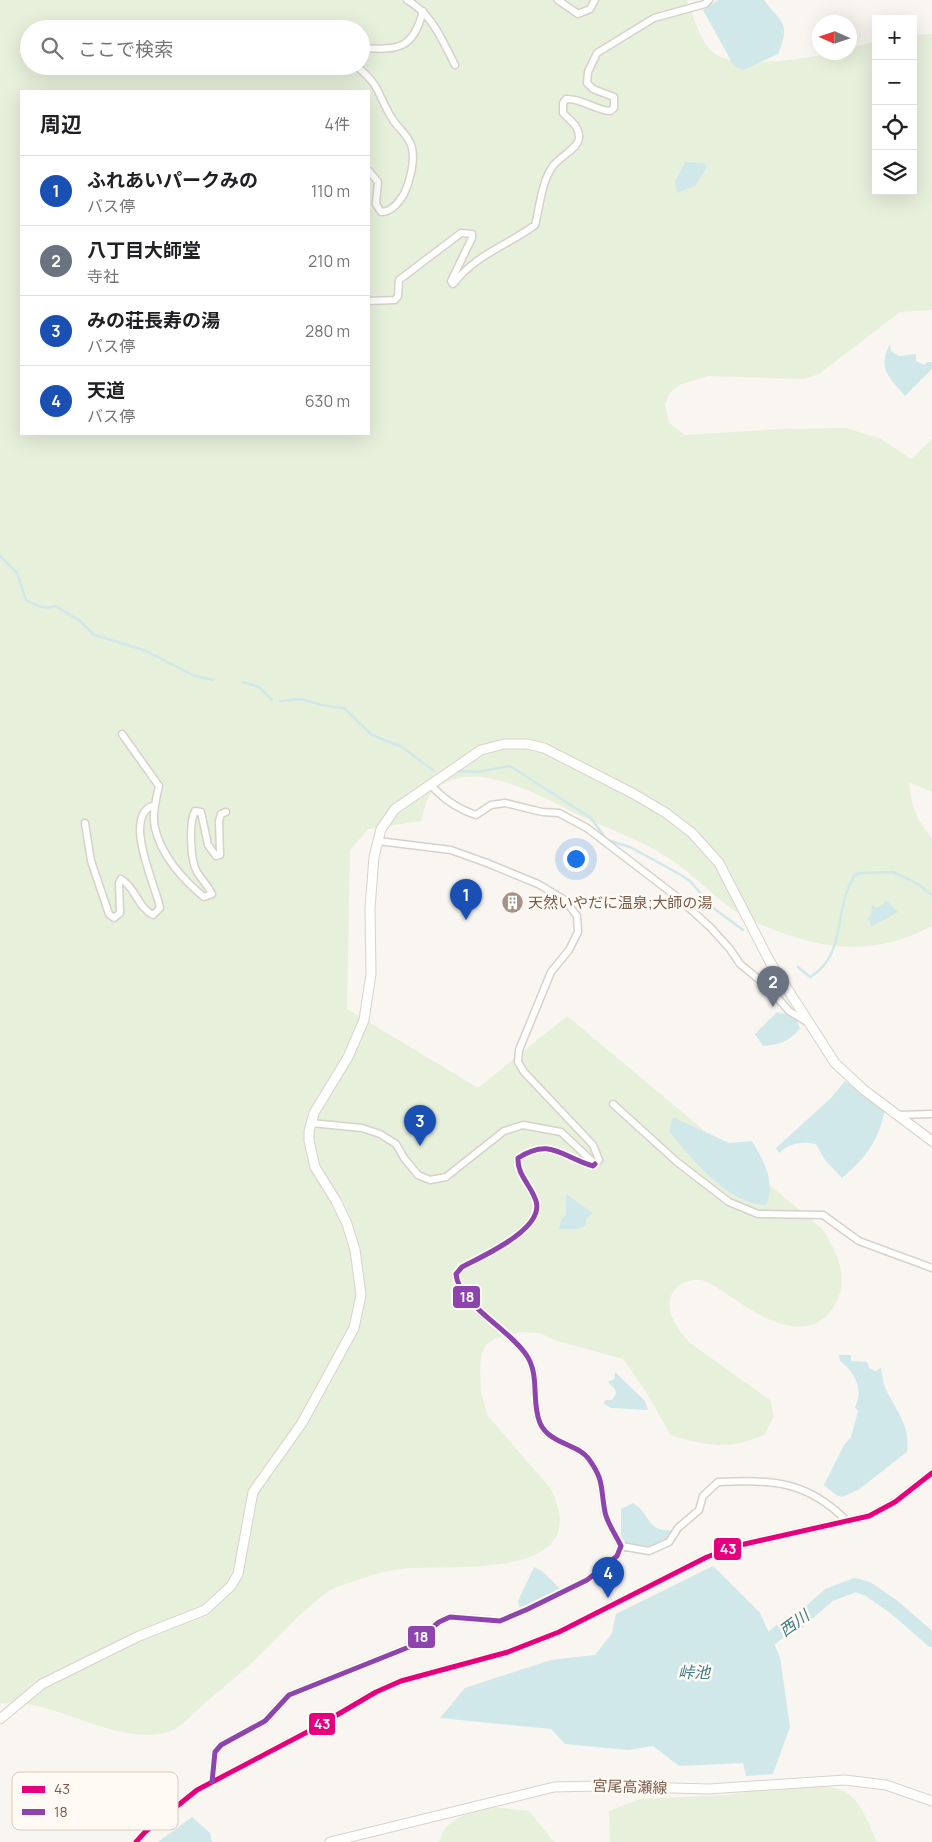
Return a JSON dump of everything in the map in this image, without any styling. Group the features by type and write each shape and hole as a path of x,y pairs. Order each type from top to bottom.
{"street":[{"path":"407,0 423,11 435,25 455,65"},
{"path":"558,0 578,14 590,9 595,0"},
{"path":"370,301 395,300 398,296 399,280 461,233 469,232 472,234 472,238 451,281 453,284 467,268 492,249 515,239 536,225 545,182 552,166 574,146 579,138 578,130 563,113 563,103 566,99 572,99 610,112 614,108 614,97 593,90 587,82 588,72 598,52 654,18 705,4 710,0"},
{"path":"370,48 399,48 414,36 423,11"},
{"path":"365,75 378,88 392,118 409,141 412,149 411,174 406,190 399,202 386,212 379,210 376,204 378,182 370,172"},
{"path":"122,734 159,786 155,805 155,828 170,860 204,897 212,894 196,870 190,819 195,811 201,812 211,852 216,856 220,856 219,821 221,814 226,812"},
{"path":"0,1719 42,1684 139,1636 205,1610 231,1586 238,1574 253,1492 302,1423 354,1328 358,1315 360,1287 355,1250 347,1224 336,1201 315,1167 309,1141 311,1123 325,1093 359,1036 364,1020 371,974 370,908 378,841 385,821 395,809 482,750 504,744 526,744 544,748 666,812 692,833 719,863 770,962 835,1063 847,1076 932,1141"},
{"path":"430,784 439,795 466,812 476,815 491,805 505,803 542,812 559,813 587,828 677,897 710,927 730,949 740,964 768,987 789,1011 807,1022"},
{"path":"85,824 92,861 109,914 114,918 120,913 119,883 121,879 132,888 148,912 153,915 160,908 146,866 141,826 144,814 155,805"},
{"path":"212,1782 215,1752 221,1745 264,1720 289,1695 409,1647 439,1622 450,1616 500,1620 528,1609 587,1580 617,1556 621,1546 605,1514 602,1480 587,1456 560,1442 541,1425 537,1412 533,1371 527,1356 470,1300 457,1283 456,1274 462,1267 510,1242 534,1216 537,1209 536,1201 518,1167 518,1158 532,1149 544,1148 560,1152 579,1162 593,1166 599,1160 593,1145 524,1072 518,1062 519,1050 551,972 569,950 578,932 577,916 565,900 538,884 487,862 450,850 378,841"},
{"path":"613,1104 677,1162 729,1202 758,1214 823,1215 859,1241 932,1268"},
{"path":"897,1115 932,1114"},
{"path":"311,1123 362,1128 380,1134 396,1144 404,1158 418,1175 430,1180 446,1177 504,1131 523,1125 562,1132 595,1164"},
{"path":"178,1805 212,1782 313,1729 376,1692 401,1681 508,1652 559,1632 707,1557 736,1546 869,1516 895,1502 932,1473"},
{"path":"621,1546 649,1551 669,1542 678,1528 699,1510 703,1496 718,1482 780,1483 798,1487 817,1496 848,1521"},
{"name":"宮尾高瀬線","path":"330,1842 554,1787 598,1786 709,1789 845,1780 886,1785 932,1801"},
{"path":"136,1842 149,1830"}],"green space":[{"path":"0,0 687,0 698,30 707,46 718,55 734,61 774,61 812,57 812,60 857,60 857,46 872,42 872,195 917,195 917,35 932,34 932,310 900,312 819,374 804,379 708,376 679,385 670,393 665,405 669,423 685,435 783,429 846,428 881,439 911,459 932,439 932,792 909,782 915,812 932,838 932,926 887,943 865,946 844,947 800,939 743,916 720,900 689,873 667,857 647,846 530,791 487,778 467,777 448,782 431,793 421,821 368,829 350,850 347,1009 478,1088 567,1016 821,1228 835,1252 841,1269 841,1287 832,1310 825,1317 811,1325 788,1326 777,1323 755,1312 708,1282 701,1280 688,1281 677,1287 672,1294 670,1309 675,1324 680,1331 690,1343 770,1400 774,1416 764,1435 729,1445 708,1444 671,1436 645,1390 623,1359 557,1341 540,1333 521,1332 494,1339 486,1345 481,1356 481,1393 488,1416 551,1489 560,1518 555,1539 539,1553 516,1561 488,1565 392,1570 336,1588 328,1592 306,1610 245,1669 186,1721 173,1730 158,1734 142,1735 124,1732 105,1728 38,1706 0,1703"},
{"path":"823,1786 842,1790 849,1794 864,1813 877,1842 610,1842 609,1811 640,1799 727,1795 768,1788"},
{"path":"493,1807 529,1811 554,1842 439,1842 447,1826 453,1821 467,1814"}],"water":[{"path":"718,0 764,0 783,24 784,35 778,54 743,70 734,66 703,10"},
{"path":"685,162 704,163 707,167 695,186 677,193 675,181"},
{"path":"890,344 891,351 899,356 916,354 916,361 925,365 927,362 932,362 932,369 905,396 890,378 885,366 886,353"},
{"path":"886,900 898,912 871,927 870,921 867,919 871,915 872,905 876,908 883,905"},
{"path":"777,1012 795,1017 800,1028 784,1042 763,1046 755,1034"},
{"path":"845,1081 885,1109 879,1130 865,1156 842,1178 825,1160 816,1144 796,1144 787,1147 779,1153 776,1148 831,1098"},
{"path":"673,1117 729,1143 752,1141 761,1156 769,1180 770,1189 766,1205 752,1203 738,1197 725,1189 699,1166 669,1131"},
{"path":"566,1194 593,1213 586,1219 586,1225 578,1229 559,1229 561,1220 566,1214"},
{"path":"839,1355 851,1355 851,1361 867,1362 869,1368 875,1371 881,1368 886,1389 905,1427 908,1443 907,1452 858,1490 842,1497 836,1495 824,1485 844,1445 851,1437 858,1411 855,1407 859,1394 854,1376 840,1361"},
{"path":"615,1372 645,1401 648,1410 611,1408 603,1403 606,1400 612,1400 616,1394 615,1389 608,1382 614,1379"},
{"path":"633,1503 639,1507 653,1526 658,1529 674,1530 665,1541 654,1546 642,1547 628,1545 621,1537 621,1509"},
{"name":"峠池","path":"713,1566 760,1613 780,1657 790,1727 773,1774 746,1776 743,1763 679,1766 653,1746 628,1750 565,1744 551,1729 440,1718 465,1688 551,1660 595,1655 612,1633 616,1614"},
{"path":"534,1567 542,1571 561,1590 520,1609 518,1601"},
{"path":"192,1817 210,1833 212,1842 158,1842 174,1830 178,1830 178,1827"}],"waterway":[{"path":"0,556 17,573 26,600 41,607 56,606 80,621 94,635 144,650 195,676 214,680"},
{"path":"243,682 259,687 272,700"},
{"path":"280,701 301,699 321,705 344,708 372,735 402,747 434,771"},
{"path":"456,771 477,772 510,766 591,818 607,840 630,847 690,881 712,907 743,930"},
{"path":"798,967 810,977 822,968 830,956 835,943 848,888 855,875 860,873 893,872 918,884 932,895"},
{"name":"西川","path":"759,1649 779,1632 798,1622 829,1595 855,1585 868,1589 894,1607 932,1640"}],"transit line":[{"name":"18","path":"212,1782 215,1752 221,1745 265,1721 289,1695 409,1647 439,1622 450,1617 500,1621 587,1580 617,1556 621,1546 606,1516 600,1479 597,1473 583,1453 557,1440 544,1430 537,1415 533,1372 527,1356 510,1337 466,1296 459,1285 456,1274 462,1267 510,1241 531,1222 536,1211 536,1201 522,1175 518,1158 529,1152 548,1149 593,1166 595,1164"},
{"name":"43","path":"178,1805 197,1790 313,1729 376,1692 401,1681 508,1652 559,1632 707,1557 736,1546 869,1516 895,1502 932,1473"},
{"name":"43","path":"136,1842 147,1830"}],"place":[{"name":"天然いやだに温泉;大師の湯","path":"512,903"},
{"name":"ふれあいパークみの","path":"466,920"},
{"name":"八丁目大師堂","path":"773,1007"},
{"name":"みの荘長寿の湯","path":"420,1146"},
{"name":"天道","path":"608,1598"}]}
